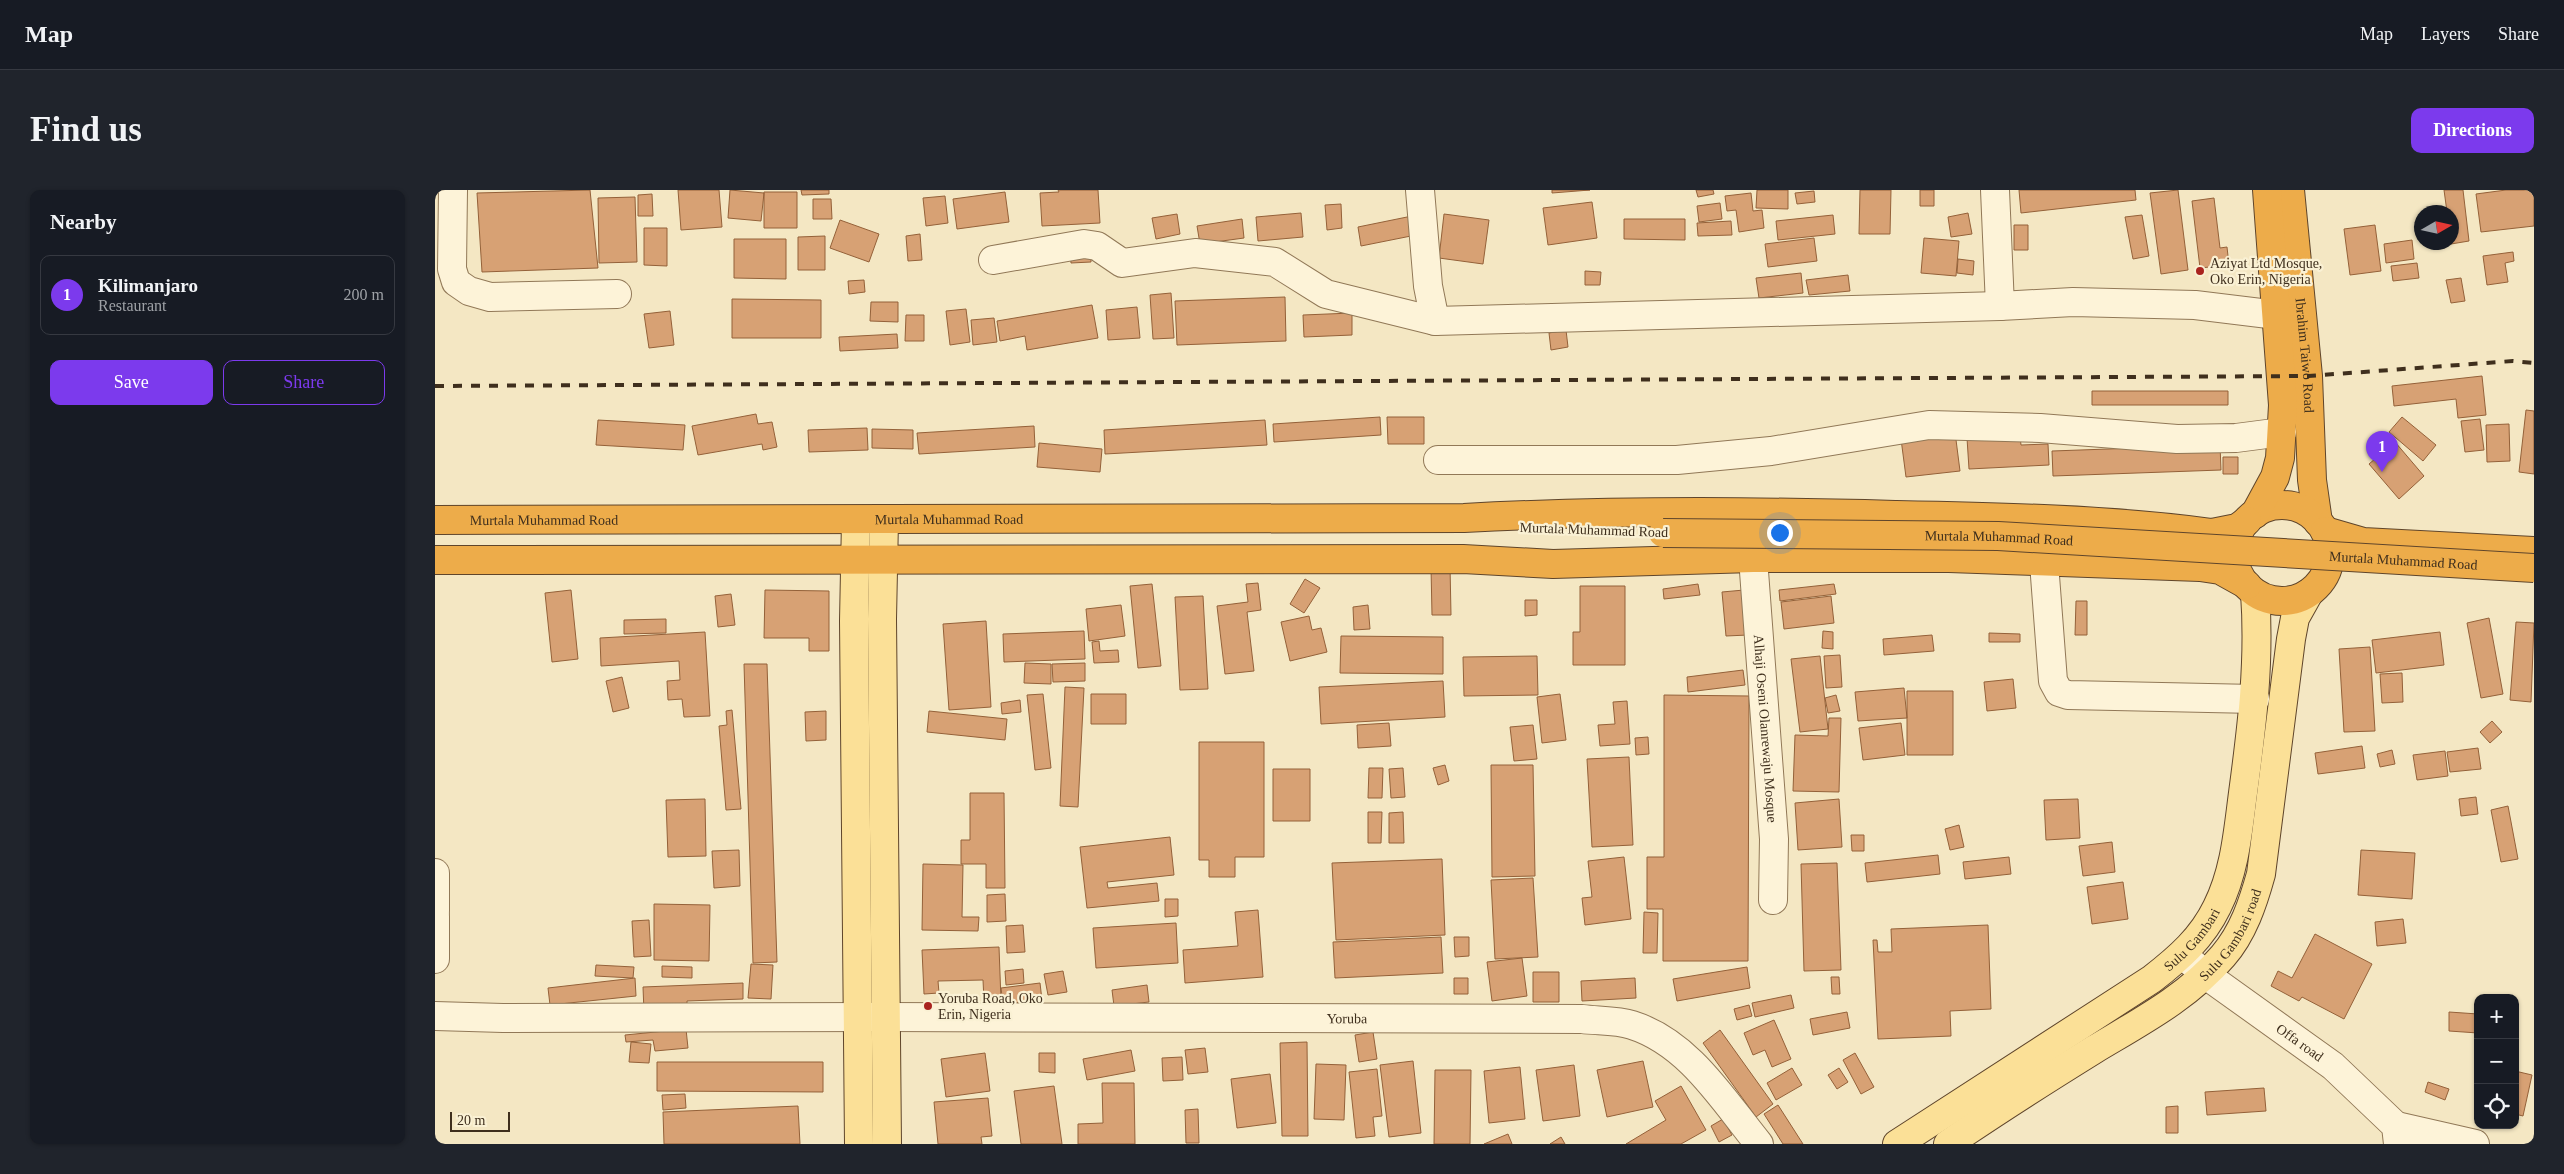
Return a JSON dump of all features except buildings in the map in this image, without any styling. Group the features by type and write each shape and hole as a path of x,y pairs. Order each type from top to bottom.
{"highway":[{"name":"Ibrahim Taiwo Road","path":"2251,517 2275,478 2280,458 2282,432 2282,376 2267,190"},
{"name":"Ibrahim Taiwo Road","path":"2290,190 2308,376 2312,480 2321,526"},
{"path":"2277,506 2288,506 2305,511 2321,526 2330,554 2317,585 2288,601 2265,598 2251,589 2238,570 2234,553 2240,531 2251,517 2277,506"},
{"name":"Murtala Muhammad Road","path":"435,520 1464,518 1545,514 1797,512 1983,517 2213,533 2237,528 2251,517"},
{"name":"Murtala Muhammad Road","path":"1464,518 1507,528 1664,539 1997,548 2534,580"},
{"name":"Murtala Muhammad Road","path":"2321,526 2363,542 2534,552"},
{"name":"Murtala Muhammad Road","path":"1463,559 1507,549 1543,545 1664,539 1998,536 2534,568"},
{"name":"Murtala Muhammad Road","path":"435,560 1463,559 1553,564 1753,558 1949,558 2044,563 2200,567 2220,570 2251,589"},
{"name":"Murtala Muhammad Road","path":"2317,585 2343,568 2367,566 2534,576"}],"main road":[{"path":"856,520 859,1144"},
{"path":"884,520 881,619 887,1144"},
{"name":"Sulu Gambari road","path":"1948,1144 2019,1096 2180,997 2206,975 2229,948 2252,906 2261,874 2295,618 2317,585"},
{"name":"Sulu Gambari","path":"1897,1144 2152,979 2183,955 2201,935 2217,907 2227,882 2235,850 2255,699 2258,637 2251,589"}],"street":[{"path":"453,190 452,269 456,282 469,291 489,297 617,294"},
{"path":"1420,190 1428,286 1435,321"},
{"path":"1995,190 2000,306"},
{"path":"993,260 1084,244 1097,246 1122,263 1195,253 1275,262 1326,294 1435,321 2000,306 2073,302 2186,305 2277,315"},
{"path":"1439,460 1677,460 1771,452 1929,425 2040,428 2177,439 2236,438 2282,432"},
{"name":"Alhaji Oseni Olanrewaju Mosque","path":"1753,558 1774,839 1773,900"},
{"path":"2044,563 2053,681 2059,692 2069,695 2255,699"},
{"path":"435,873 435,911"},
{"path":"435,916 435,959"},
{"name":"Offa road","path":"2183,955 2206,975 2333,1066 2397,1135"},
{"name":"Yoruba","path":"435,1016 503,1018 885,1016 1582,1019 1630,1024 1657,1036 1687,1056 1759,1144"},
{"path":"2397,1135 2475,1144"}],"railway":[{"path":"435,386 2308,376 2513,361 2534,363"}],"place":[{"name":"Aziyat Ltd Mosque, Oko Erin, Nigeria","path":"2200,271"},
{"name":"Kilimanjaro","path":"2382,472"},
{"name":"Yoruba Road, Oko Erin, Nigeria","path":"928,1006"}]}
